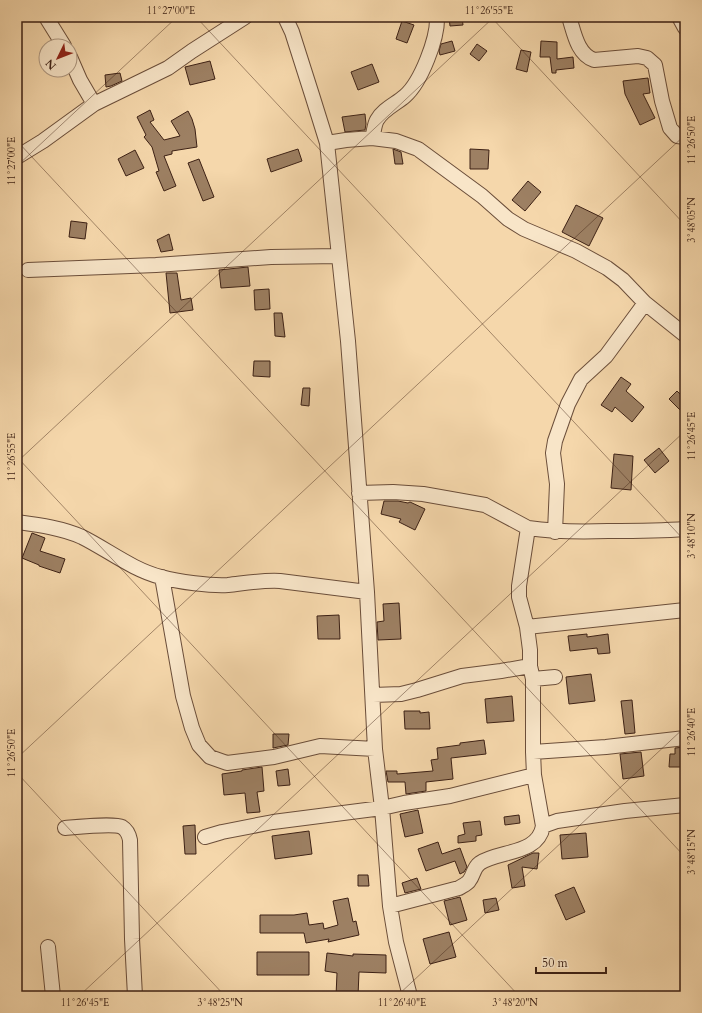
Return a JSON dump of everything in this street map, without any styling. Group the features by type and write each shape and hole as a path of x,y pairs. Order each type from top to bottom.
{"street":[{"path":"46,17 59,38"},
{"path":"17,158 94,104 168,68 245,17"},
{"path":"285,17 314,98 327,143 348,341 367,592 375,750 382,808 390,906 396,942 410,996"},
{"path":"372,138 376,121 383,112 406,96 416,83 424,67 432,43 437,17"},
{"path":"569,17 582,52 587,58 594,60 638,56 647,58 655,65 662,100 670,128 677,136 685,137"},
{"path":"679,17 685,28"},
{"path":"78,75 94,104"},
{"path":"327,143 372,138 396,141 418,149 482,196 508,219 524,229 576,251 607,268 623,280 645,303 685,335"},
{"path":"28,270 156,265 271,257 339,256"},
{"path":"555,532 557,484 553,453 555,441 568,404 581,379 606,356 645,303"},
{"path":"359,493 393,492 423,494 485,505 528,528 555,532 661,531 685,529"},
{"path":"17,522 54,528 81,537 146,572 162,577 208,584 226,585 267,580 367,592"},
{"path":"390,906 459,888 469,882 473,870 479,863 487,859 524,848 533,843 542,833 543,826 534,775 532,752 530,650 527,627 519,597 519,586 528,528"},
{"path":"162,577 183,696 192,728 199,745 210,757 227,763 274,757 320,746 375,750"},
{"path":"527,627 685,610"},
{"path":"373,695 401,694 462,676 501,672 531,672 555,677"},
{"path":"532,752 606,747 685,738"},
{"path":"205,837 222,832 274,822 382,808 450,796 534,775"},
{"path":"543,826 557,820 685,805"},
{"path":"65,828 113,826 122,827 128,832 130,840 135,996"},
{"path":"48,947 54,996"}],"building":[{"path":"449,17 462,17 463,25 450,26"},
{"path":"402,21 414,25 407,43 396,39"},
{"path":"452,41 455,51 440,55 439,51 441,44"},
{"path":"541,41 557,42 557,59 573,57 574,68 556,70 556,73 552,73 550,57 540,57"},
{"path":"477,44 487,51 479,61 470,54"},
{"path":"521,50 531,52 527,72 516,69"},
{"path":"210,61 215,79 190,85 185,67"},
{"path":"372,64 379,82 358,90 351,72"},
{"path":"120,73 122,81 106,87 105,75"},
{"path":"648,78 650,93 643,94 655,118 640,125 625,94 623,81"},
{"path":"150,110 154,120 150,122 164,140 180,136 171,121 188,111 195,129 197,147 172,151 172,154 164,156 176,186 164,191 156,172 159,171 152,147 144,137 146,135 137,117"},
{"path":"365,114 365,130 345,132 342,117"},
{"path":"298,149 302,161 271,172 267,159"},
{"path":"393,149 401,152 403,164 395,164"},
{"path":"470,149 489,150 488,169 470,169"},
{"path":"135,150 144,168 126,176 118,159"},
{"path":"199,159 214,197 203,201 188,163"},
{"path":"528,181 541,192 525,211 512,200"},
{"path":"576,205 603,218 589,246 562,232"},
{"path":"71,221 87,223 85,239 69,237"},
{"path":"169,234 173,250 161,252 157,240"},
{"path":"248,267 250,286 221,288 219,270"},
{"path":"166,273 177,273 181,300 191,298 193,310 170,313"},
{"path":"269,289 270,309 255,310 254,290"},
{"path":"274,313 282,313 285,337 275,336"},
{"path":"254,361 270,361 270,377 253,376"},
{"path":"621,377 631,384 626,391 644,407 632,422 615,407 612,412 601,405"},
{"path":"303,388 310,388 309,406 301,405"},
{"path":"677,391 685,399 685,415 669,399"},
{"path":"659,448 669,461 655,473 644,460"},
{"path":"614,454 633,456 631,490 611,488"},
{"path":"384,501 410,502 425,509 415,530 399,522 401,519 381,514"},
{"path":"32,533 45,538 40,551 65,559 60,573 22,558"},
{"path":"399,603 401,639 378,640 377,622 384,621 383,604"},
{"path":"339,615 340,639 318,639 317,616"},
{"path":"587,634 587,637 608,634 610,653 598,654 597,648 570,651 568,636"},
{"path":"591,674 595,701 569,704 566,677"},
{"path":"512,696 514,721 487,723 485,699"},
{"path":"632,700 635,733 625,734 621,701"},
{"path":"404,711 420,711 420,713 429,712 430,729 405,729"},
{"path":"273,734 289,734 288,745 273,748"},
{"path":"484,740 486,754 451,758 453,779 426,782 426,791 406,794 405,782 388,782 386,771 397,771 397,774 433,771 431,760 438,759 437,748"},
{"path":"685,747 685,767 669,767 670,754 675,754 675,748"},
{"path":"641,752 644,776 623,779 620,754"},
{"path":"262,767 264,791 257,792 260,812 247,813 245,793 224,795 222,774"},
{"path":"288,769 290,785 278,786 276,771"},
{"path":"418,810 423,833 405,837 400,814"},
{"path":"519,815 520,823 505,825 504,817"},
{"path":"480,821 482,835 476,836 476,841 458,843 458,836 465,834 463,823"},
{"path":"195,825 196,854 185,854 183,826"},
{"path":"309,831 312,854 275,859 272,836"},
{"path":"586,833 588,857 562,859 560,835"},
{"path":"438,842 442,854 460,848 467,867 464,872 460,874 455,861 426,871 418,849"},
{"path":"533,853 539,853 537,869 522,867 525,886 512,888 508,865"},
{"path":"358,875 368,875 369,886 358,886"},
{"path":"417,878 421,889 405,893 402,883"},
{"path":"574,887 585,912 566,920 555,895"},
{"path":"460,897 467,920 450,925 444,901"},
{"path":"348,898 353,922 356,921 359,935 328,942 329,939 306,943 304,933 260,933 260,915 294,915 307,913 309,925 323,923 324,929 338,925 333,901"},
{"path":"496,898 499,910 485,913 483,900"},
{"path":"449,932 456,957 430,964 423,939"},
{"path":"257,952 309,952 309,975 257,975"},
{"path":"327,953 353,956 353,954 386,955 386,973 359,972 358,996 336,996 337,973 325,971"}]}
